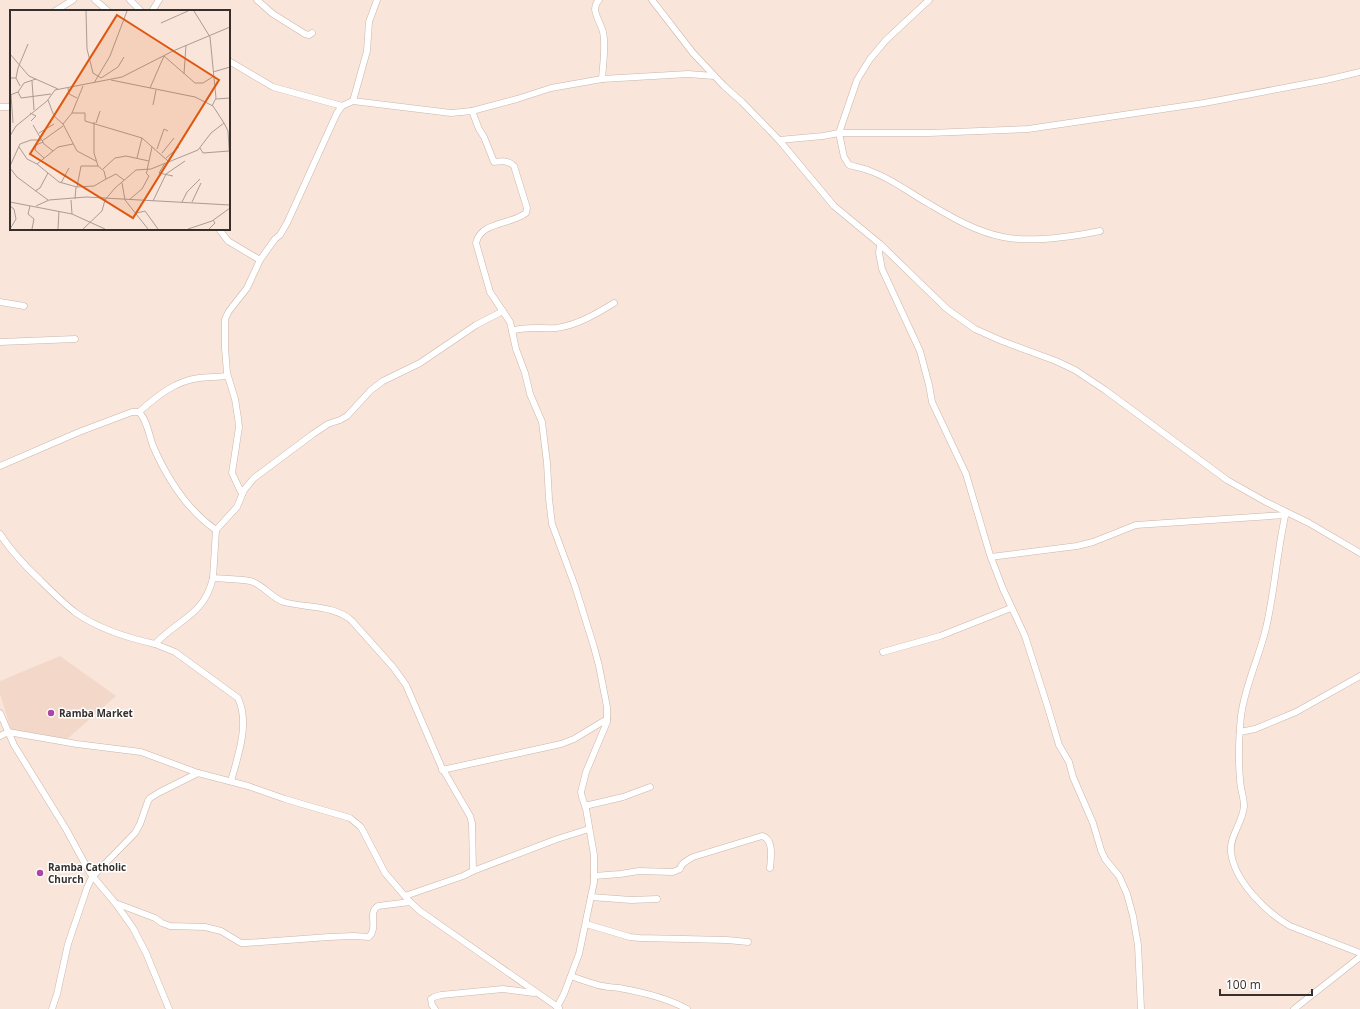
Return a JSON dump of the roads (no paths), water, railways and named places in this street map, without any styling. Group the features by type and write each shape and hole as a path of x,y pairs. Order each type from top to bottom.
{"street":[{"path":"57,10 73,0"},
{"path":"96,0 107,10"},
{"path":"130,0 140,10"},
{"path":"153,10 159,0"},
{"path":"257,0 274,14 304,34 309,35 312,33"},
{"path":"353,101 367,51 369,22 377,0"},
{"path":"599,0 596,2 595,9 604,33 602,79"},
{"path":"652,0 714,76 780,140 834,206 880,244 938,301 963,321 990,336 1049,358 1075,370 1105,390 1227,480 1286,514 1316,527 1360,553"},
{"path":"929,0 890,36 863,70 854,88 839,133 844,157 849,165 879,175 948,215 975,228 1003,237 1020,240 1056,238 1100,231"},
{"path":"230,62 273,87 342,106"},
{"path":"780,140 839,133 929,133 1028,129 1204,103 1326,80 1360,72"},
{"path":"242,494 232,474 238,436 238,418 235,399 227,376 225,319 229,311 247,288 260,260 280,235 287,223 324,141 342,106 353,101 451,113 472,111 551,88 602,79 688,74 714,76"},
{"path":"0,736 8,732 77,744 141,752 198,773 231,781 350,818 364,831 385,872 410,902 426,916 558,1008 579,954 591,898 594,876 594,855 585,805 581,795 583,782 608,722 604,692 596,655 575,586 552,524 548,499 547,463 542,422 530,394 510,322 488,287 476,243 482,232 486,229 525,214 527,208 514,166 505,161 494,162 472,111"},
{"path":"220,230 228,241 260,260"},
{"path":"880,244 879,253 882,269 920,351 932,402 964,469 991,557 1011,608 1025,636 1058,745 1069,762 1073,777 1094,823 1105,859 1119,876 1128,894 1138,945 1141,1009"},
{"path":"0,302 24,306"},
{"path":"512,331 521,329 558,327 571,324 589,318 614,303"},
{"path":"155,644 169,631 197,610 207,594 213,578 216,530 237,507 242,494 250,482 302,441 328,424 340,420 346,416 365,395 379,383 400,371 420,363 472,328 503,311"},
{"path":"0,342 75,339"},
{"path":"0,466 79,432 132,412 139,412 160,394 180,383 199,378 227,376"},
{"path":"139,412 145,421 159,460 179,493 198,515 216,530"},
{"path":"991,557 1057,550 1081,545 1093,542 1136,525 1286,514"},
{"path":"1286,514 1264,636 1244,700 1240,732 1239,774 1244,805 1231,851 1238,872 1254,896 1268,911 1280,920 1360,953"},
{"path":"0,534 27,568 76,613 104,628 175,652 238,698 241,708 243,729 241,745 231,781"},
{"path":"213,578 249,581 255,583 274,598 284,602 336,612 347,616 393,667 402,679 410,695 442,770 467,809 471,819 473,871"},
{"path":"883,652 940,636 1011,608"},
{"path":"1240,732 1255,729 1296,712 1360,676"},
{"path":"0,713 14,746 70,835 92,877 116,904 133,928 146,953 169,1009"},
{"path":"442,770 561,744 574,739 607,719"},
{"path":"52,1009 57,994 68,944 92,877 127,844 135,834 150,798 198,773"},
{"path":"585,805 623,797 650,787"},
{"path":"405,896 463,876 557,838 589,829"},
{"path":"594,876 640,871 673,872 680,869 685,862 693,857 736,842 762,836 767,838 770,843 770,868"},
{"path":"591,898 631,900 657,899"},
{"path":"116,904 154,918 170,926 205,927 221,931 241,943 246,943 329,936 369,937 374,926 373,913 375,908 378,906 410,902"},
{"path":"586,924 630,937 748,942"},
{"path":"1294,1009 1360,957"},
{"path":"571,976 595,984 632,991 678,1003 687,1009"},
{"path":"435,1009 438,998 442,995 503,989 536,993"}],"place":[{"name":"Ramba Market","path":"51,713"},
{"name":"Ramba Catholic Church","path":"40,873"}]}
